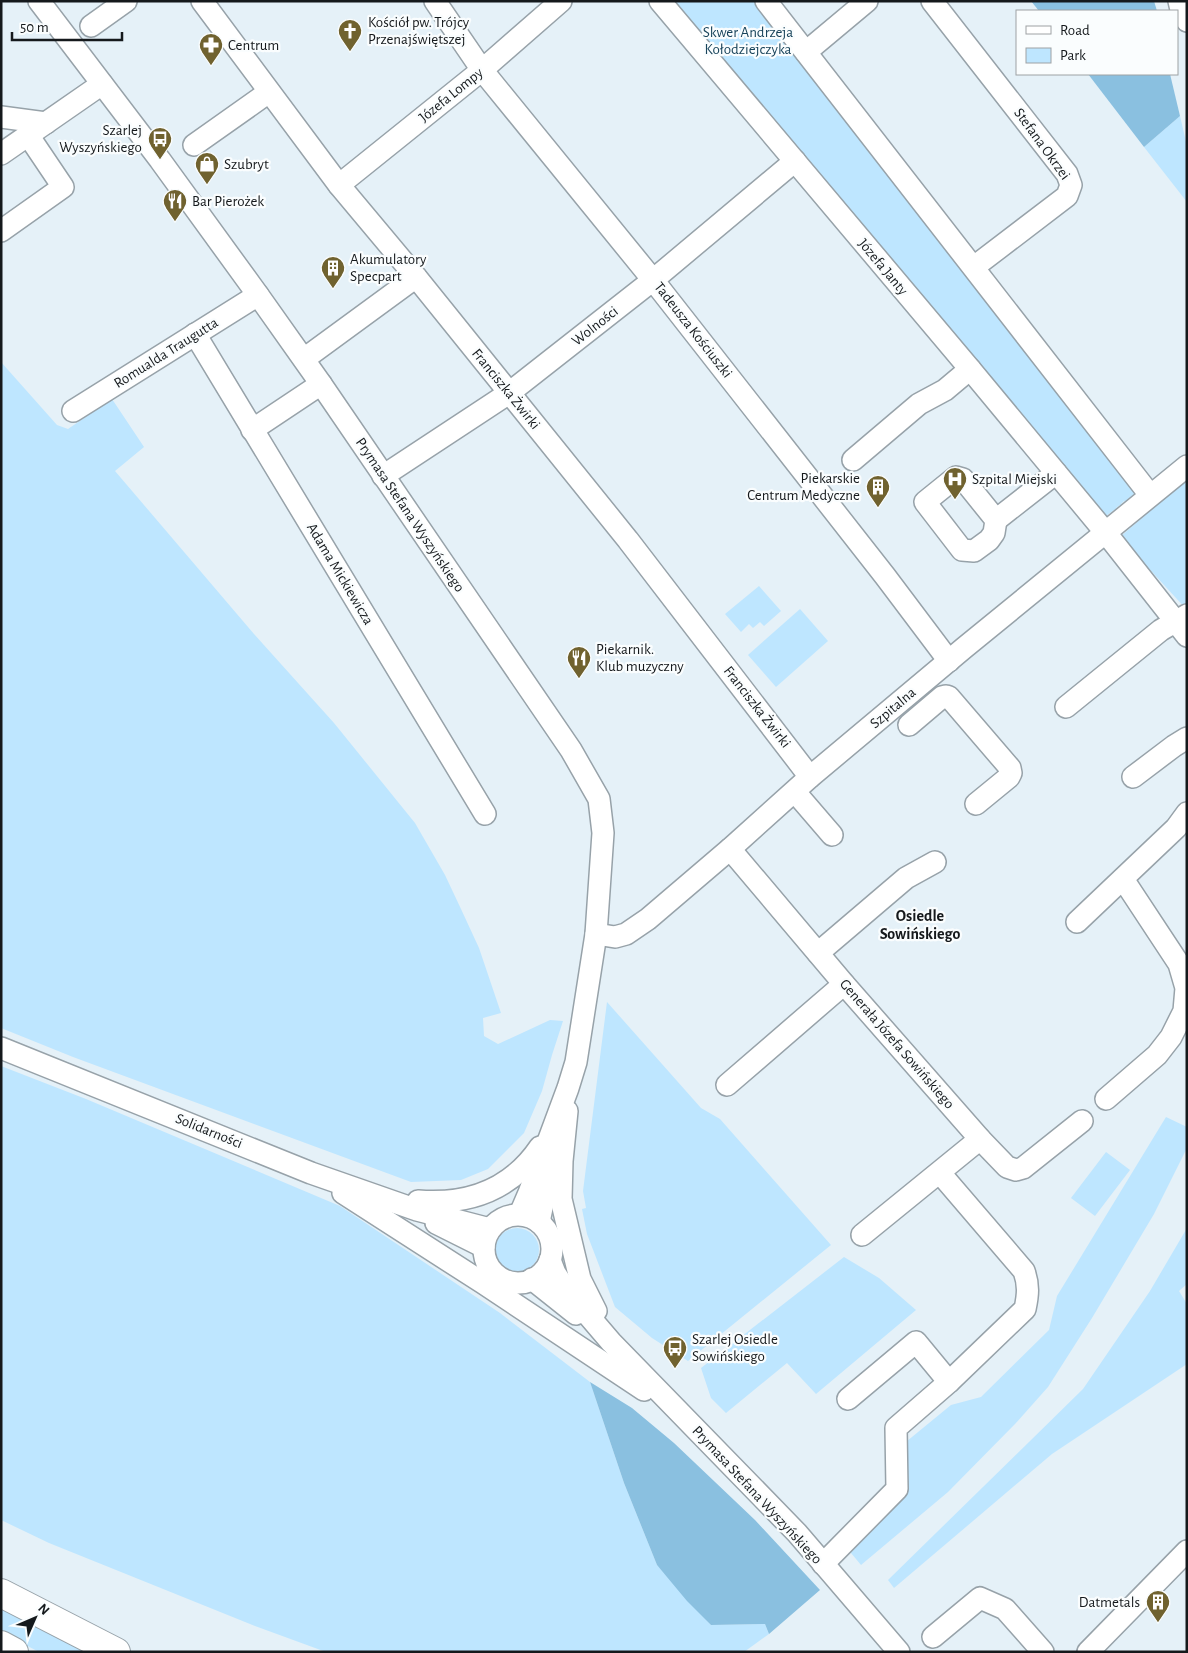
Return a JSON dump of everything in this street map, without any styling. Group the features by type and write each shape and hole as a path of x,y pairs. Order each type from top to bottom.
{"highway":[{"path":"1,1592 116,1652"},
{"path":"1,1645 14,1652"}],"street":[{"name":"Franciszka Żwirki","path":"202,1 339,186 416,277 628,540 810,777"},
{"name":"Tadeusza Kościuszki","path":"435,1 482,70 653,280 885,576 949,661"},
{"name":"Józefa Lompy","path":"339,186 482,70 561,1"},
{"name":"Józefa Janty","path":"660,1 1183,624"},
{"path":"766,1 1150,496"},
{"path":"806,52 867,1"},
{"name":"Stefana Okrzei","path":"932,1 1068,174 1071,185 1067,196 974,267"},
{"path":"1179,1 1187,21"},
{"path":"91,26 124,2"},
{"name":"Prymasa Stefana Wyszyńskiego","path":"48,4 102,84 304,359 571,750 599,799 603,833 596,934 576,1062 530,1218"},
{"path":"1,154 102,84"},
{"path":"194,145 268,92"},
{"path":"1,117 46,123"},
{"path":"1,232 64,187 28,135"},
{"name":"Wolności","path":"383,476 509,392 653,280 794,160"},
{"path":"304,359 416,277"},
{"name":"Romualda Traugutta","path":"73,411 258,295"},
{"name":"Adama Mickiewicza","path":"196,334 252,430 485,814"},
{"path":"854,460 919,404 945,390 970,369"},
{"path":"252,430 321,384"},
{"name":"Szpitalna","path":"596,934 615,937 635,929 730,850 810,777 1187,466"},
{"path":"996,520 1056,473"},
{"path":"1066,707 1161,630 1183,624"},
{"path":"922,684 936,702"},
{"path":"909,725 936,702 946,696 949,697 1010,768 1011,773 1009,777 976,804"},
{"path":"1133,777 1187,738"},
{"path":"795,792 832,834"},
{"path":"1077,922 1176,828 1187,813"},
{"name":"Generała Józefa Sowińskiego","path":"730,850 844,984 980,1139 1007,1167 1016,1170 1023,1168 1082,1121"},
{"path":"818,953 906,878 934,862"},
{"path":"1106,1099 1157,1055 1170,1037 1184,1011 1186,988 1179,964 1123,880"},
{"path":"727,1085 844,984"},
{"name":"Solidarności","path":"1,1048 311,1173 417,1210 487,1238"},
{"path":"352,1187 418,1201 443,1202 476,1196 501,1186 527,1165 540,1147 568,1088"},
{"path":"568,1088 561,1199 580,1279 611,1342"},
{"path":"862,1235 980,1139"},
{"path":"311,1173 607,1364 686,1419"},
{"path":"823,1564 898,1488 896,1428 949,1382 1025,1309 1028,1284 1024,1271 940,1173"},
{"path":"506,1216 530,1218 546,1230 551,1239 552,1250 550,1260 543,1272 532,1280 509,1282 499,1277 490,1269 485,1258 487,1238 494,1224 506,1216"},
{"name":"Prymasa Stefana Wyszyńskiego","path":"550,1260 554,1273 611,1342 790,1527 899,1652"},
{"name":"Prymasa Stefana Wyszyńskiego","path":"532,1280 611,1342"},
{"path":"848,1399 916,1342 949,1382"},
{"path":"1088,1652 1187,1551"},
{"path":"933,1637 980,1598 1005,1608 1043,1652"}],"green space":[{"name":"Skwer Andrzeja Kołodziejczyka","path":"669,1 763,1 1141,488 1126,503 1124,501 1121,504 1122,506 1120,505 1116,508 1117,510 1114,510 1102,519"},
{"path":"1180,116 1187,146 1187,202 1144,147"},
{"path":"1,362 57,425 68,429 112,399 144,447 115,471 254,634 334,723 415,823 445,875 479,948 501,1013 483,1018 484,1036 498,1044 550,1020 563,1021 542,1091 524,1133 488,1169 461,1180 411,1182 73,1057 1,1028"},
{"path":"1187,479 1187,610 1120,537"},
{"path":"759,586 781,611 764,626 760,622 753,628 749,624 741,632 725,614"},
{"path":"800,609 828,641 776,687 748,655"},
{"path":"607,1002 701,1108 720,1119 831,1245 688,1361 652,1338 615,1307 587,1234 582,1209 586,1208 583,1191"},
{"path":"1,1066 86,1099 340,1206 500,1313 590,1382 624,1483 657,1565 711,1625 765,1624 769,1634 744,1652 326,1652 255,1626 49,1543 1,1520"},
{"path":"1166,1117 1187,1127 1187,1148 1154,1214 1048,1387 1015,1424 948,1492 861,1565 846,1547 903,1490 901,1446 951,1405 981,1397 1049,1330 1057,1296"},
{"path":"1106,1152 1130,1170 1095,1216 1071,1198"},
{"path":"517,1228 529,1232 535,1238 539,1250 535,1262 529,1268 517,1272 505,1268 499,1262 495,1250 499,1238 505,1232"},
{"path":"1187,1228 1187,1284 1179,1291 1187,1304 1187,1364 1052,1454 894,1588 888,1580 1083,1389 1150,1291"},
{"path":"844,1257 879,1278 916,1310 816,1394 787,1363 726,1413 711,1398 701,1368"},
{"path":"1,1604 94,1652 39,1652 1,1632"}],"shaded area":[{"path":"1031,1 1154,1 1157,10 1038,10"},
{"path":"1089,75 1170,75 1180,116 1144,147"},
{"path":"590,1382 632,1408 674,1443 755,1520 820,1590 769,1634 765,1624 711,1625 687,1601 657,1565 624,1483"}],"place":[{"name":"Kościół pw. Trójcy Przenajświętszej","path":"350,52"},
{"name":"Centrum","path":"211,66"},
{"name":"Szarlej Wyszyńskiego","path":"160,160"},
{"name":"Szubryt","path":"207,185"},
{"name":"Bar Pierożek","path":"175,222"},
{"name":"Akumulatory Specpart","path":"333,289"},
{"name":"Szpital Miejski","path":"955,500"},
{"name":"Piekarskie Centrum Medyczne","path":"878,508"},
{"name":"Piekarnik. Klub muzyczny","path":"579,679"},
{"name":"Szarlej Osiedle Sowińskiego","path":"675,1369"},
{"name":"Datmetals","path":"1158,1623"}],"district":[{"name":"Osiedle Sowińskiego","path":"920,925"}]}
